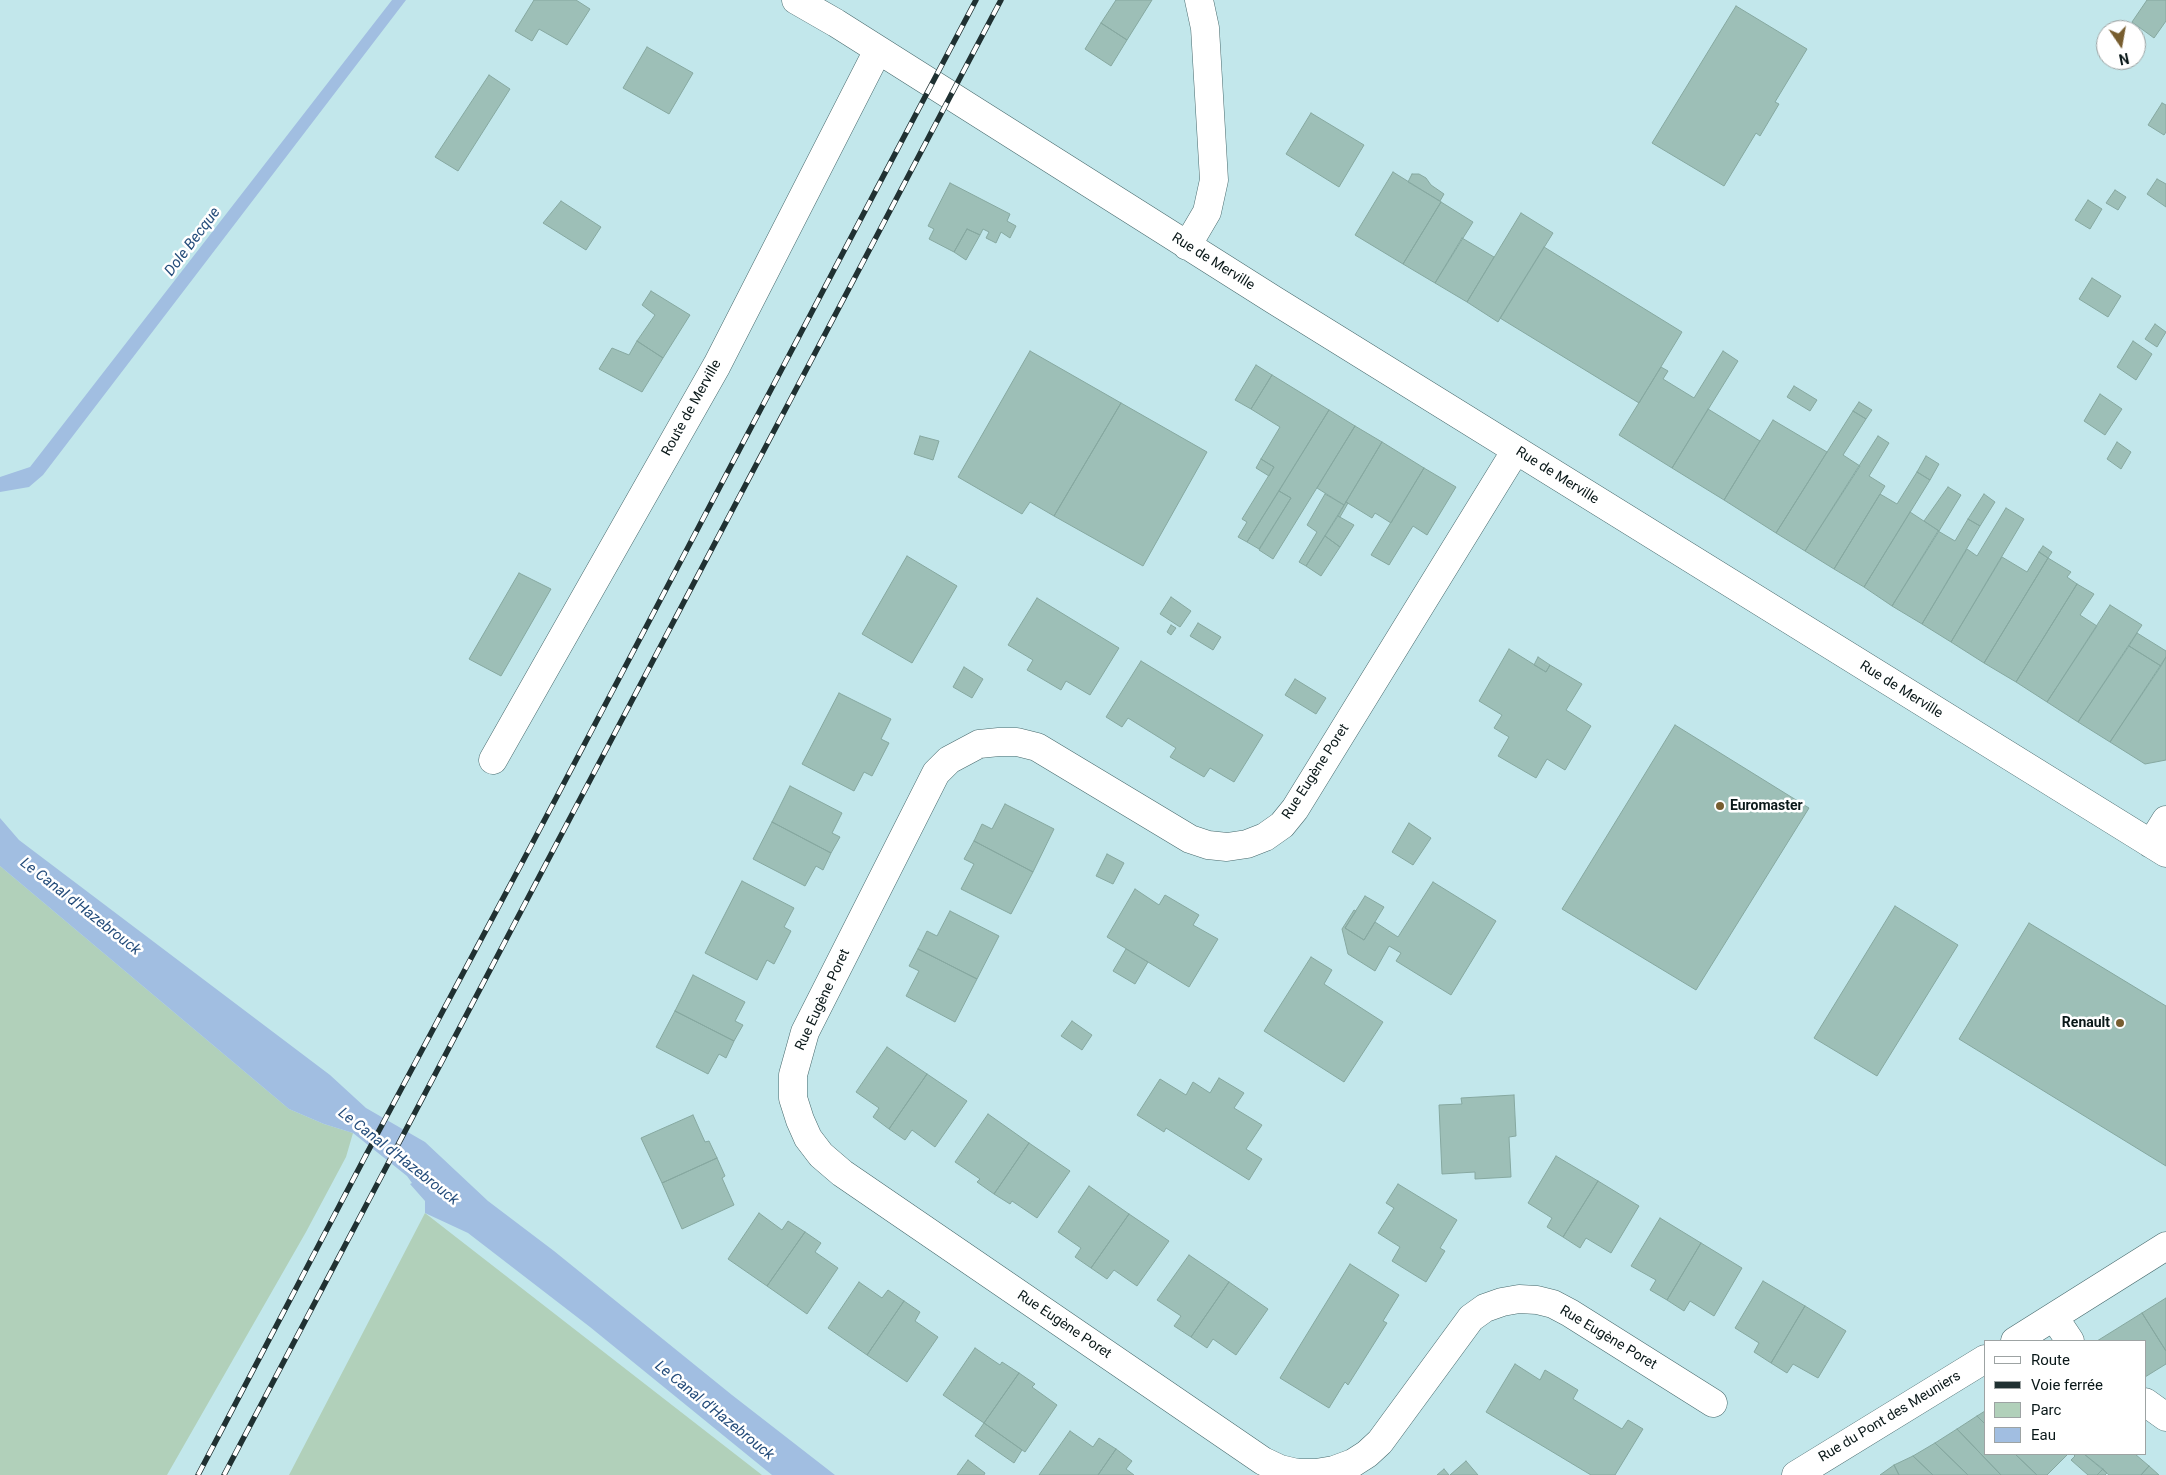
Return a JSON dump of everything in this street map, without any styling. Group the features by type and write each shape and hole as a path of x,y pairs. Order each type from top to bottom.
{"street":[{"path":"796,0 878,50"},
{"path":"1188,246 1207,212 1214,180 1205,28 1199,0"},
{"name":"Rue de Merville","path":"878,50 1188,246 2158,848"},
{"name":"Route de Merville","path":"493,760 717,365 878,50"},
{"name":"Rue Eugène Poret","path":"1516,450 1295,809 1282,825 1265,837 1247,844 1227,847 1208,845 1190,839 1037,747 1017,742 979,744 964,750 949,760 936,773 804,1032 793,1075 793,1098 808,1138 821,1155 842,1173 1263,1461 1280,1468 1297,1473 1316,1473 1340,1468 1367,1454 1380,1442 1471,1318 1485,1308 1519,1299 1553,1304 1570,1312 1714,1403"},
{"path":"2158,848 2166,820"},
{"path":"2017,1340 2166,1246"},
{"path":"2054,1318 2069,1340"},
{"name":"Rue du Pont des Meuniers","path":"1796,1475 1984,1361"},
{"path":"2146,1403 2166,1418"}],"green space":[{"path":"0,866 289,1109 324,1124 353,1133 346,1157 306,1232 167,1475 0,1475"},
{"path":"425,1213 762,1475 289,1475"}],"water":[{"path":"392,0 406,0 43,475 29,487 0,492 0,477 30,467"},
{"name":"Le Canal d'Hazebrouck","path":"0,818 19,840 330,1075 366,1108 425,1142 488,1201 554,1251 732,1395 835,1475 772,1475 590,1327 468,1233 425,1213 425,1201 410,1184 412,1183 407,1176 353,1133 324,1124 289,1109 0,866"}],"building":[{"path":"534,0 576,0 590,9 567,45 539,29 532,41 515,31"},
{"path":"1116,0 1152,0 1127,40 1101,23"},
{"path":"2147,0 2166,0 2166,21 2154,38 2146,32 2146,20 2133,20"},
{"path":"1736,6 1807,49 1775,102 1779,104 1760,136 1756,133 1724,186 1652,143"},
{"path":"1101,23 1127,40 1111,66 1085,49"},
{"path":"647,47 693,73 669,114 623,88"},
{"path":"489,75 510,89 458,171 435,157"},
{"path":"2162,103 2166,105 2166,132 2164,135 2148,125"},
{"path":"1311,113 1364,145 1339,187 1286,154"},
{"path":"1393,172 1441,202 1403,264 1355,235"},
{"path":"1412,174 1419,174 1426,178 1431,185 1444,194 1440,201 1408,182"},
{"path":"2157,179 2166,184 2166,207 2147,194"},
{"path":"950,183 1010,214 1007,221 1016,226 1010,238 1001,232 996,243 986,238 989,232 983,229 980,235 967,229 954,252 929,239 934,229 928,226"},
{"path":"2115,190 2126,197 2118,210 2106,203"},
{"path":"2088,200 2102,209 2090,229 2075,220"},
{"path":"561,201 601,227 586,250 543,223"},
{"path":"1441,202 1473,222 1435,283 1403,264"},
{"path":"1521,213 1553,233 1498,322 1467,302"},
{"path":"967,229 980,235 966,260 954,252"},
{"path":"1462,238 1494,257 1467,302 1435,283"},
{"path":"1544,247 1682,332 1639,403 1500,318"},
{"path":"2092,278 2121,296 2108,317 2079,299"},
{"path":"651,291 690,315 663,358 637,341 655,315 642,305"},
{"path":"2155,324 2166,332 2157,347 2145,339"},
{"path":"637,341 663,358 642,392 599,369 612,348 629,355"},
{"path":"2133,341 2152,354 2136,380 2117,367"},
{"path":"1030,351 1121,403 1054,516 1030,502 1022,514 958,477"},
{"path":"1723,351 1738,361 1672,468 1619,435 1661,367 1668,371 1663,379 1694,398"},
{"path":"1256,365 1272,375 1251,409 1235,400"},
{"path":"1272,375 1329,410 1247,542 1238,537 1247,522 1242,519 1274,467 1261,459 1280,427 1251,409"},
{"path":"1794,386 1817,400 1810,411 1787,397"},
{"path":"2100,394 2122,409 2105,435 2084,421"},
{"path":"1859,402 1872,410 1866,419 1853,411"},
{"path":"1121,403 1207,452 1143,566 1054,516"},
{"path":"1708,409 1760,441 1724,500 1672,468"},
{"path":"1329,410 1355,426 1273,559 1259,550 1291,498 1279,491"},
{"path":"1853,411 1866,419 1843,455 1860,466 1805,551 1776,533"},
{"path":"1773,420 1827,452 1776,533 1724,500"},
{"path":"1355,426 1382,442 1344,505 1317,488"},
{"path":"920,436 939,441 933,460 914,454"},
{"path":"1878,436 1889,443 1869,476 1885,486 1834,569 1805,551"},
{"path":"1382,442 1424,468 1391,523 1375,513 1372,518 1346,502"},
{"path":"2117,442 2131,452 2121,469 2107,459"},
{"path":"1926,456 1939,464 1930,480 1917,472"},
{"path":"1261,459 1274,467 1269,476 1256,468"},
{"path":"1424,468 1456,487 1427,535 1413,526 1389,565 1371,555"},
{"path":"1917,472 1930,480 1864,587 1834,569 1880,494 1897,504"},
{"path":"1948,487 1961,495 1939,531 1924,521"},
{"path":"1279,491 1291,498 1259,549 1247,542"},
{"path":"1325,494 1344,505 1306,566 1299,562 1317,532 1307,525"},
{"path":"1984,494 1995,502 1980,526 1968,519"},
{"path":"1346,502 1348,503 1340,517 1338,516"},
{"path":"2006,508 2024,519 1951,642 1922,624 1967,549 1977,556"},
{"path":"1910,512 1939,531 1892,606 1864,587"},
{"path":"1338,516 1354,525 1340,547 1325,536"},
{"path":"1968,519 1980,526 1922,624 1892,606 1938,531 1955,541"},
{"path":"1325,536 1340,547 1321,576 1306,566"},
{"path":"2043,546 2052,552 2048,558 2039,552"},
{"path":"2039,552 2048,558 1984,663 1951,642 2002,557 2027,572"},
{"path":"907,556 957,586 912,663 862,634"},
{"path":"2048,558 2071,572 2067,577 2077,584 2016,682 1984,663"},
{"path":"519,573 551,589 501,676 469,659"},
{"path":"2077,584 2094,594 2080,615 2097,626 2047,702 2016,682"},
{"path":"1171,597 1191,611 1180,627 1160,614"},
{"path":"1037,598 1119,648 1090,695 1066,681 1061,690 1027,670 1033,660 1008,645"},
{"path":"2110,605 2142,625 2078,722 2047,702"},
{"path":"1198,623 1221,637 1213,650 1190,636"},
{"path":"1171,625 1176,628 1171,635 1167,632"},
{"path":"2137,633 2166,651 2166,657 2161,666 2129,646"},
{"path":"2129,646 2161,666 2110,742 2078,722"},
{"path":"1509,649 1546,672 1550,665 1582,684 1566,710 1591,726 1565,770 1547,759 1536,778 1498,756 1509,737 1494,728 1502,715 1479,701"},
{"path":"1538,657 1550,665 1546,672 1534,665"},
{"path":"2166,657 2166,760 2145,764 2110,742"},
{"path":"1141,661 1263,735 1234,782 1210,768 1204,777 1170,757 1176,748 1128,718 1122,727 1106,717"},
{"path":"964,667 983,679 972,698 953,687"},
{"path":"1295,679 1326,698 1316,714 1285,695"},
{"path":"839,693 891,719 881,739 889,743 872,776 864,772 854,791 802,764"},
{"path":"1675,725 1809,808 1696,990 1562,909"},
{"path":"790,786 842,813 832,833 840,837 831,853 772,822"},
{"path":"1005,804 1054,829 1033,872 974,841 982,824 992,829"},
{"path":"772,822 831,853 823,870 816,866 805,886 753,859"},
{"path":"1409,823 1431,838 1413,865 1392,852"},
{"path":"974,841 1033,872 1011,914 961,889 974,864 964,859"},
{"path":"1107,854 1124,863 1113,884 1096,876"},
{"path":"742,881 794,908 784,927 791,931 774,964 767,960 757,980 705,953"},
{"path":"1433,882 1496,921 1451,995 1396,961 1401,953 1389,946 1375,971 1348,954 1342,929 1354,910 1356,911 1345,928 1364,940 1375,922 1398,937"},
{"path":"1135,889 1159,905 1165,895 1199,915 1193,925 1218,939 1189,987 1107,937"},
{"path":"1365,896 1384,907 1364,940 1345,928"},
{"path":"1895,906 1958,945 1877,1076 1814,1038"},
{"path":"950,911 999,936 977,979 918,949 927,931 937,936"},
{"path":"2029,923 2166,1006 2166,1166 1959,1039"},
{"path":"918,949 977,979 955,1022 906,996 919,971 909,966"},
{"path":"1126,949 1148,962 1135,984 1113,971"},
{"path":"1311,957 1332,970 1324,984 1383,1022 1344,1082 1264,1031"},
{"path":"693,975 745,1002 735,1021 743,1025 734,1041 675,1011"},
{"path":"675,1011 734,1041 726,1058 719,1054 708,1074 656,1047"},
{"path":"1072,1021 1092,1035 1082,1050 1061,1036"},
{"path":"887,1047 927,1074 889,1129 873,1117 879,1108 856,1092"},
{"path":"927,1074 967,1101 935,1147 912,1130 905,1140 889,1129"},
{"path":"1219,1078 1244,1093 1234,1108 1262,1125 1246,1149 1262,1159 1249,1180 1166,1128 1164,1132 1137,1115 1160,1079 1186,1095 1193,1082 1210,1093"},
{"path":"1514,1095 1516,1136 1509,1137 1511,1177 1475,1179 1475,1172 1442,1174 1439,1105 1462,1104 1461,1098"},
{"path":"988,1114 1029,1143 994,1194 977,1182 980,1179 955,1162"},
{"path":"693,1115 705,1142 709,1141 717,1158 662,1183 641,1138"},
{"path":"1029,1143 1070,1171 1037,1218 1012,1201 1010,1204 994,1194"},
{"path":"1556,1156 1598,1181 1563,1237 1547,1227 1552,1218 1528,1203"},
{"path":"717,1158 725,1176 722,1178 734,1205 682,1229 662,1183"},
{"path":"1598,1181 1639,1206 1611,1253 1586,1238 1580,1248 1563,1237"},
{"path":"1398,1184 1457,1220 1440,1248 1445,1251 1426,1282 1392,1261 1400,1247 1378,1233 1394,1208 1386,1203"},
{"path":"1089,1186 1129,1214 1091,1268 1075,1257 1081,1248 1058,1232"},
{"path":"759,1213 782,1230 788,1221 805,1232 767,1286 728,1259"},
{"path":"1129,1214 1169,1241 1137,1286 1114,1270 1107,1279 1091,1268"},
{"path":"1660,1218 1701,1243 1667,1300 1650,1290 1656,1280 1631,1266"},
{"path":"805,1232 821,1243 815,1252 838,1268 807,1314 767,1286"},
{"path":"1701,1243 1742,1268 1714,1316 1690,1301 1684,1311 1667,1300"},
{"path":"1189,1255 1229,1282 1191,1337 1174,1326 1181,1316 1157,1300"},
{"path":"1350,1264 1399,1295 1383,1321 1387,1323 1348,1385 1345,1382 1329,1408 1280,1378"},
{"path":"1763,1281 1805,1306 1771,1363 1754,1352 1759,1343 1735,1328"},
{"path":"859,1282 882,1298 888,1290 904,1301 867,1355 828,1328"},
{"path":"1229,1282 1268,1309 1236,1355 1213,1339 1207,1348 1191,1337"},
{"path":"2166,1298 2166,1351 2142,1313"},
{"path":"904,1301 920,1312 915,1321 938,1337 907,1382 867,1355"},
{"path":"1805,1306 1846,1331 1818,1378 1793,1364 1787,1373 1771,1363"},
{"path":"2142,1313 2166,1351 2166,1364 2146,1376 2146,1340 2099,1340"},
{"path":"975,1348 1000,1365 1002,1362 1019,1373 984,1423 943,1395"},
{"path":"1515,1364 1540,1380 1545,1370 1578,1390 1573,1399 1622,1429 1628,1420 1643,1429 1615,1475 1591,1475 1486,1412"},
{"path":"1019,1373 1035,1384 1032,1387 1057,1405 1025,1452 984,1423"},
{"path":"1984,1412 1984,1423 1977,1416"},
{"path":"1977,1416 1984,1423 1984,1455 2016,1455 2037,1475 2001,1475 1957,1429"},
{"path":"984,1423 1022,1450 1014,1463 975,1436"},
{"path":"1957,1429 2001,1475 1968,1475 1935,1443"},
{"path":"1070,1431 1093,1447 1099,1438 1116,1449 1098,1475 1039,1475"},
{"path":"1935,1443 1968,1475 1933,1475 1913,1456"},
{"path":"1116,1449 1132,1461 1126,1469 1134,1475 1098,1475"},
{"path":"2016,1455 2067,1455 2047,1475 2037,1475"},
{"path":"2085,1455 2103,1469 2097,1475 2088,1475 2071,1460 2075,1456"},
{"path":"2085,1455 2136,1455 2149,1466 2141,1475 2109,1475"},
{"path":"1913,1456 1933,1475 1899,1475 1894,1465"},
{"path":"968,1460 985,1473 984,1475 957,1475"},
{"path":"1466,1461 1478,1475 1450,1475"},
{"path":"1894,1465 1899,1475 1880,1475"},
{"path":"2149,1466 2159,1475 2141,1475"},
{"path":"1444,1469 1449,1475 1437,1475"},
{"path":"2103,1469 2107,1473 2105,1475 2097,1475"}],"railway":[{"path":"198,1475 976,0"},
{"path":"224,1475 1001,0"}],"place":[{"name":"Euromaster","path":"1720,806"},
{"name":"Renault","path":"2120,1023"}],"water label":[{"name":"Dole Becque","path":"193,242"}]}
